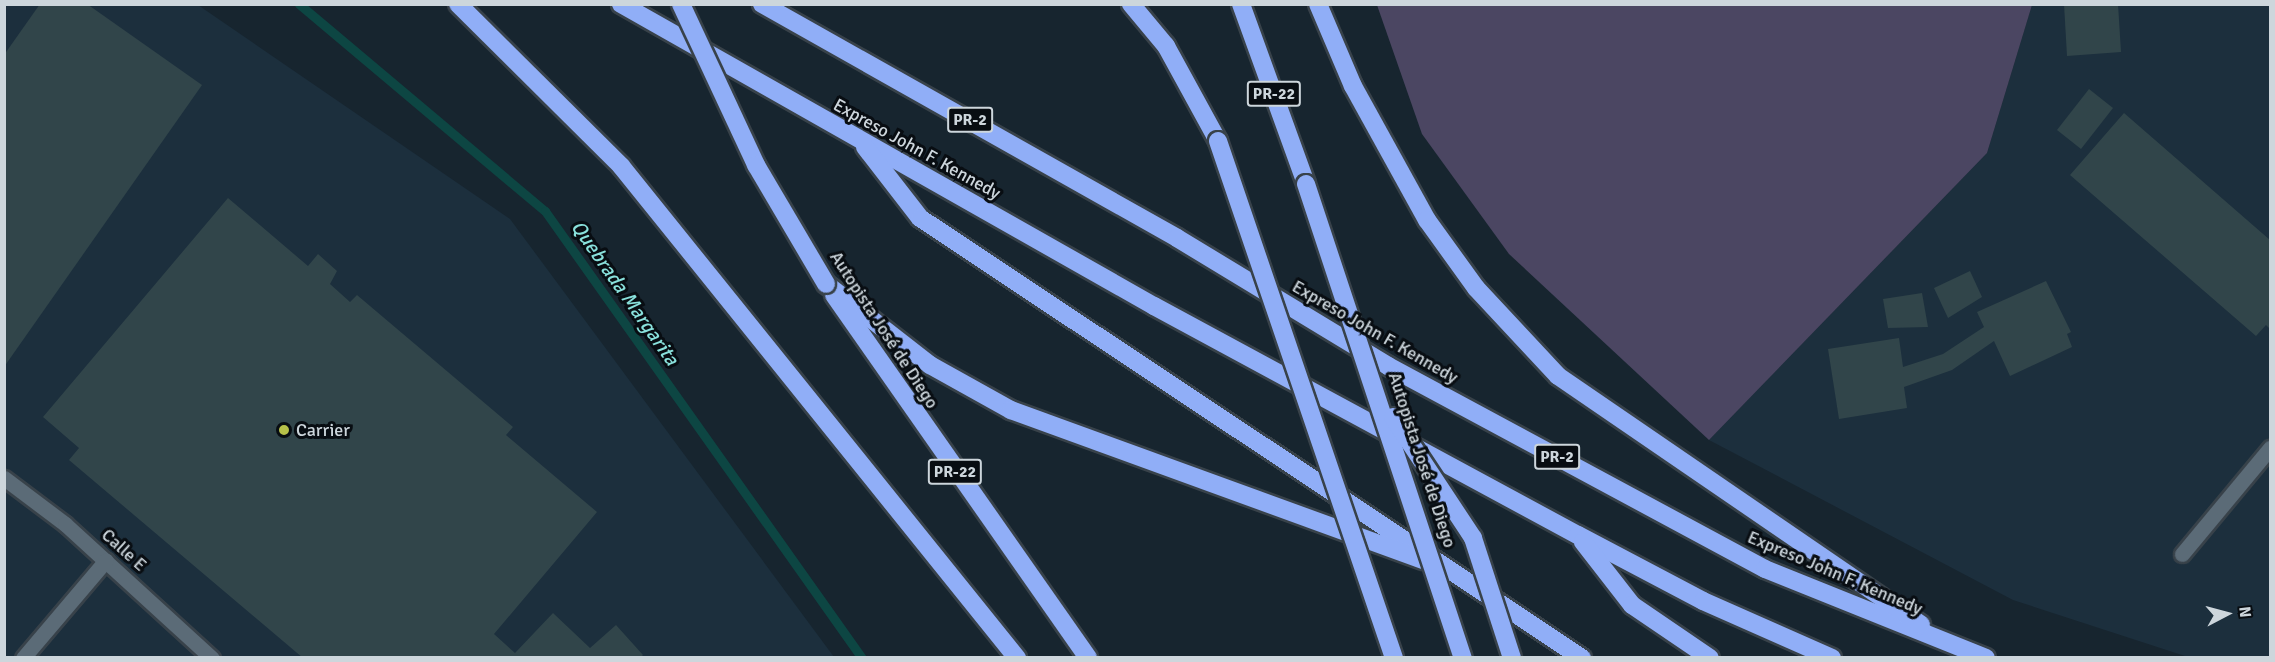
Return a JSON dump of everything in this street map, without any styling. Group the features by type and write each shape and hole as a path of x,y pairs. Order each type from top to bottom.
{"highway":[{"path":"458,4 621,166 1017,657"},
{"name":"Expreso John F. Kennedy","path":"621,4 860,141 1578,535 1703,601 1832,657"},
{"name":"Autopista José de Diego","path":"681,4 756,165 826,284 928,435 1088,657"},
{"name":"Expreso John F. Kennedy","path":"762,4 1167,232 1388,366 1765,569 1953,646 1986,657"},
{"path":"1131,4 1166,46 1218,141 1394,657"},
{"name":"Autopista José de Diego","path":"1241,4 1381,398 1464,657"},
{"path":"1318,4 1353,86 1427,220 1476,288 1558,376 1953,646"},
{"path":"860,141 920,218 1582,657"},
{"path":"826,284 930,365 1011,411 1452,570"},
{"path":"1381,398 1473,538 1512,657"},
{"path":"1578,535 1632,605 1710,657"}],"street":[{"path":"2182,554 2271,448"},
{"name":"Calle E","path":"4,478 106,560 212,657"},
{"path":"24,657 106,560"}],"shaded area":[{"path":"1377,4 2032,5 1987,153 1709,440 1509,254 1422,134"},
{"path":"4,5 198,5 510,219 834,657 5,657"},
{"path":"2032,5 2270,5 2270,657 2188,657 2013,600 1709,440 1987,153"}],"building":[{"path":"40,4 87,4 202,85 4,367 4,55"},
{"path":"2064,4 2118,4 2121,52 2067,56"},
{"path":"2089,89 2113,108 2081,149 2057,130"},
{"path":"2124,113 2270,240 2270,329 2266,325 2256,336 2070,175"},
{"name":"Carrier","path":"228,198 308,266 318,254 337,271 330,284 350,302 357,295 513,427 506,435 597,512 494,634 515,653 553,613 590,648 616,625 643,655 640,658 303,658 69,460 79,448 43,417"},
{"path":"1970,271 1982,297 1948,318 1934,288"},
{"path":"2046,281 2071,332 2067,334 2072,347 2010,376 1994,341 1952,370 1904,387 1907,408 1839,419 1828,349 1899,338 1903,367 1943,354 1984,327 1977,312"},
{"path":"1922,293 1928,327 1888,328 1883,299"}],"waterway":[{"name":"Quebrada Margarita","path":"299,4 545,211 862,658"}],"place":[{"name":"Carrier","path":"284,430"}]}
